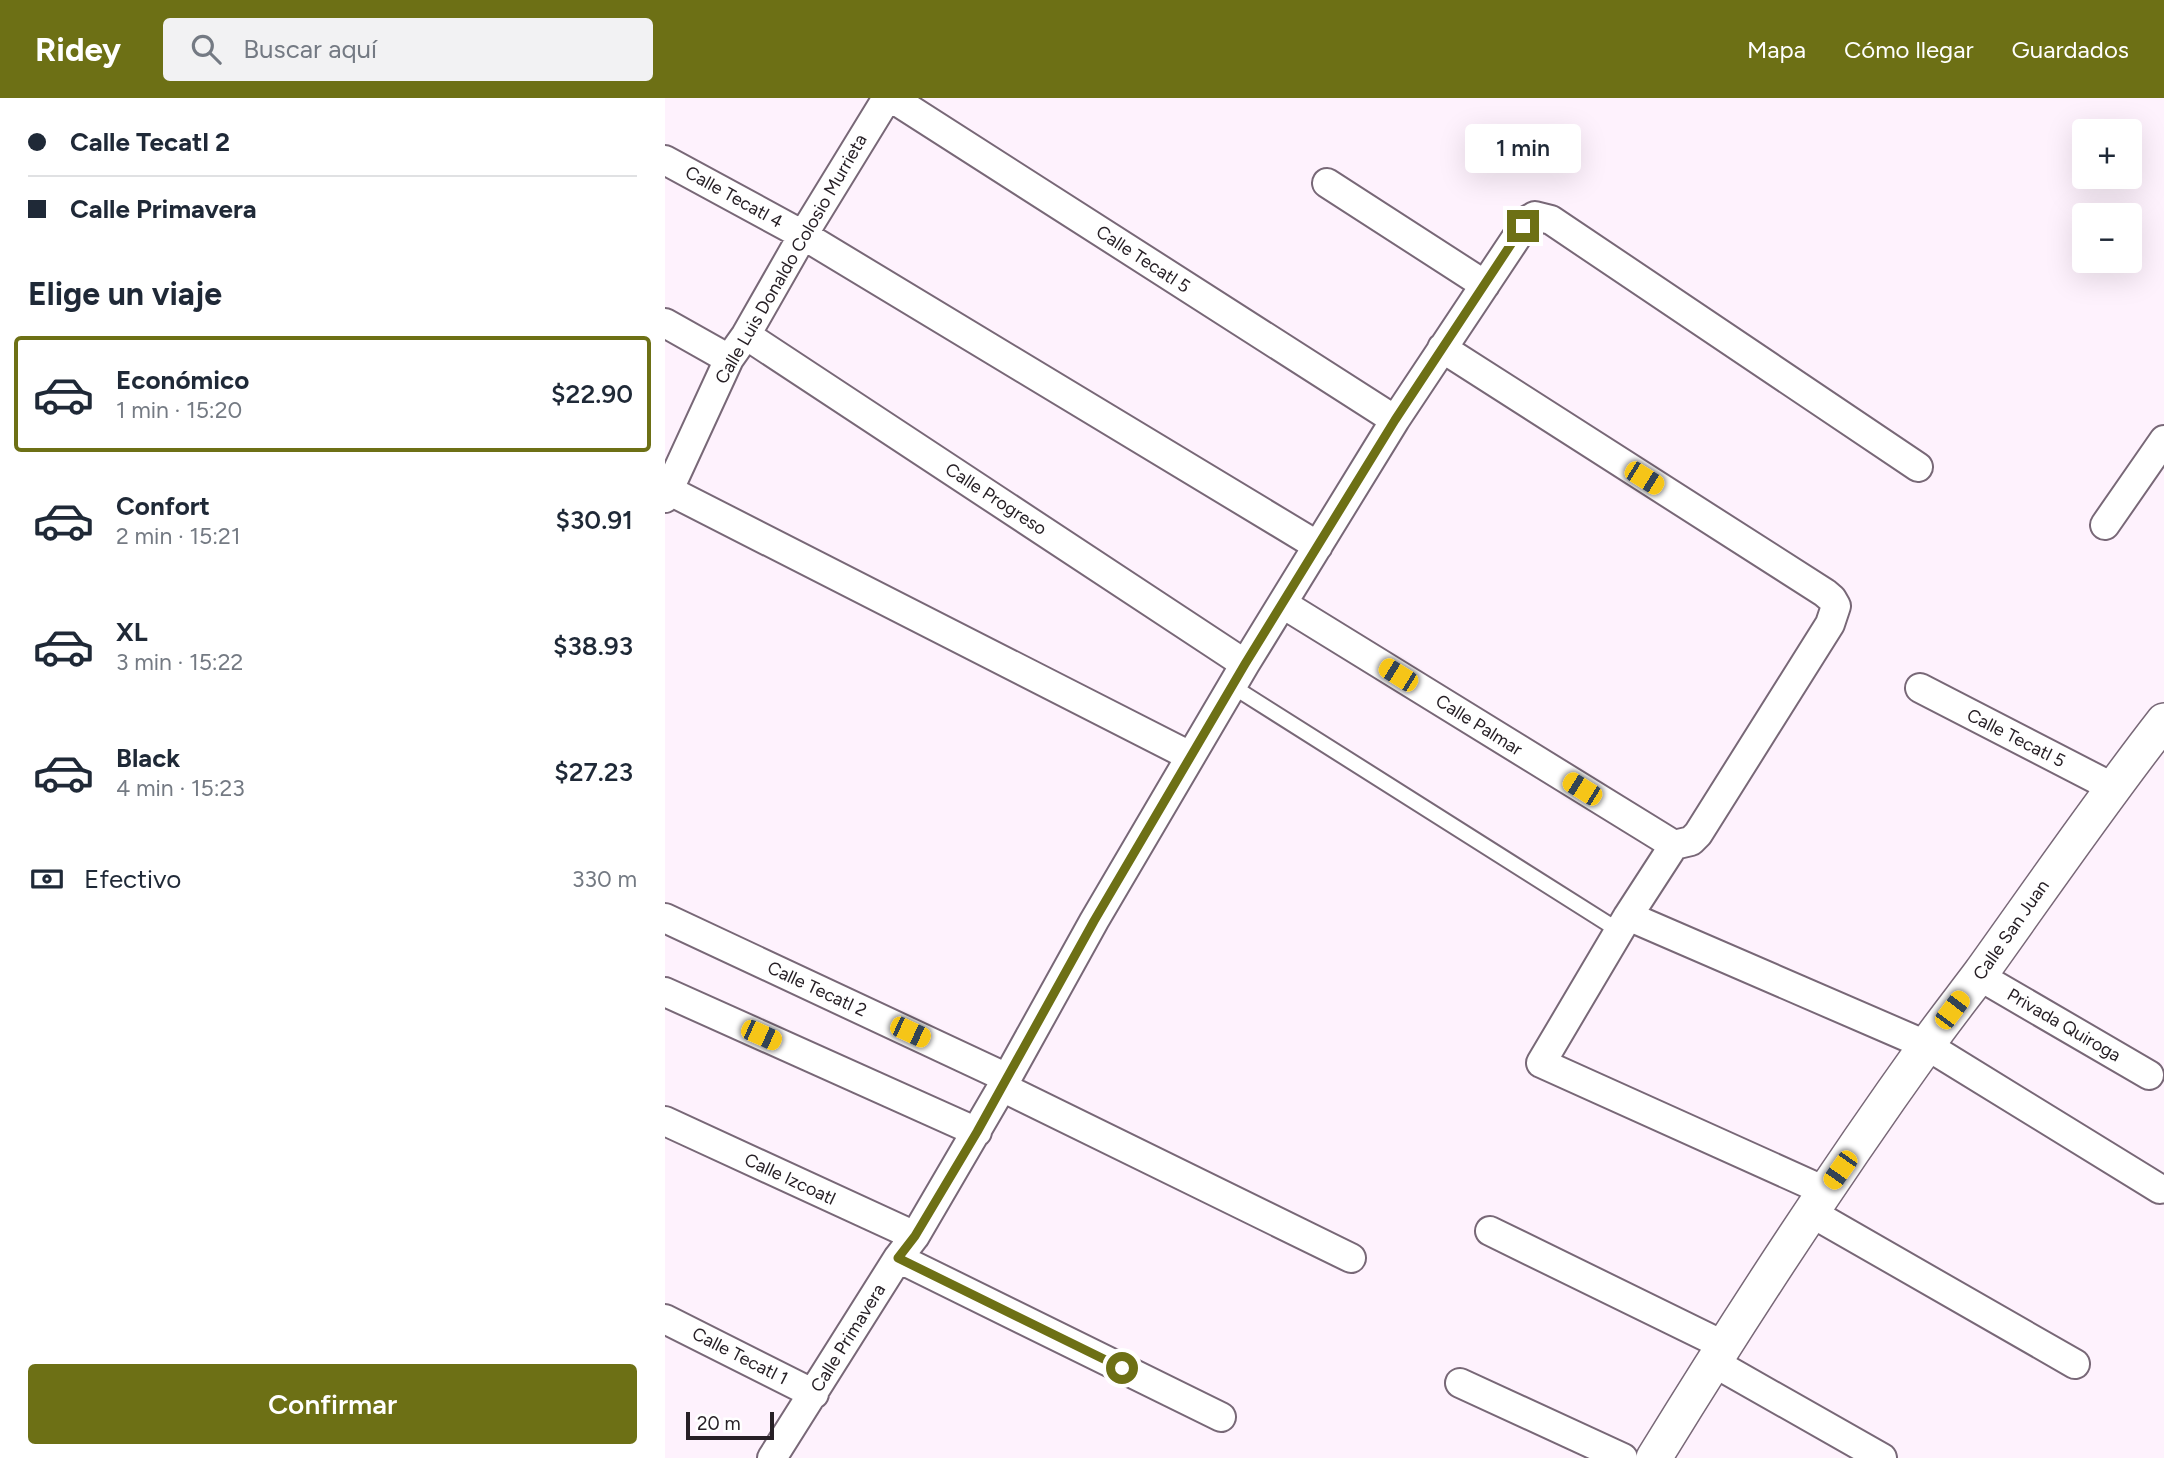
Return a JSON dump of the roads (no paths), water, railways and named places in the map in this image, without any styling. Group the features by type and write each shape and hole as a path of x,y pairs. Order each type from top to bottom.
{"street":[{"name":"Calle Luis Donaldo Colosio Murrieta","path":"667,494 729,359 889,98"},
{"name":"Calle Tecatl 5","path":"889,98 1395,420"},
{"name":"Calle Tecatl 4","path":"665,160 803,235 1318,547"},
{"path":"1327,183 1485,285"},
{"name":"Calle Primavera","path":"772,1458 898,1258 915,1236 977,1132 1190,755 1395,420 1528,219 1535,216 1551,220 1918,467"},
{"path":"665,323 729,359"},
{"name":"Calle Progreso","path":"746,335 1239,675"},
{"path":"1442,348 1825,593 1832,598 1836,606 1831,624 1698,834 1691,841 1674,845 1541,1063 1818,1201 2075,1364"},
{"path":"2105,525 2164,440"},
{"path":"667,494 1190,755"},
{"name":"Calle Palmar","path":"1283,604 1674,845"},
{"name":"Calle Tecatl 5","path":"1920,688 2112,787"},
{"name":"Calle San Juan","path":"1654,1458 1718,1353 1818,1201 1926,1045 1979,976 2112,787 2164,721"},
{"name":"Calle Tecatl 2","path":"665,918 1005,1083 1351,1258"},
{"path":"1624,924 1926,1045 2160,1189"},
{"name":"Privada Quiroga","path":"1979,976 2149,1075"},
{"path":"665,992 977,1132"},
{"name":"Calle Izcoatl","path":"665,1121 915,1236"},
{"path":"1490,1231 1718,1353 1882,1458"},
{"path":"898,1258 1221,1418"},
{"name":"Calle Tecatl 1","path":"665,1319 814,1394"},
{"path":"1460,1382 1623,1458"}],"lane":[{"path":"1239,675 1624,924"}]}
